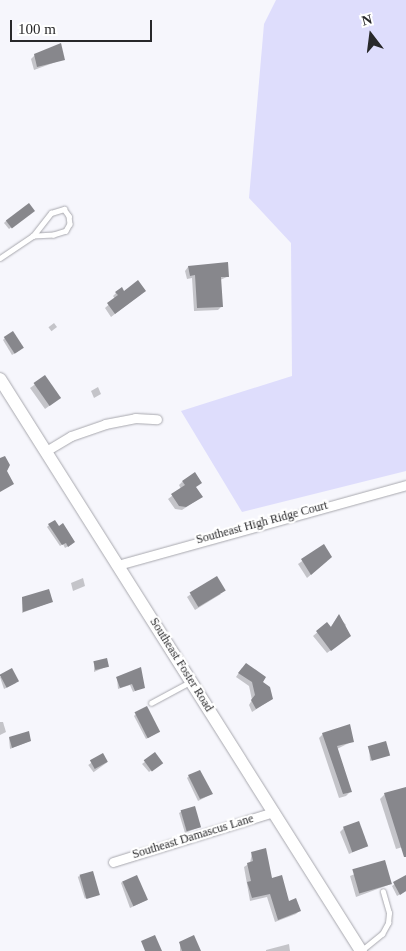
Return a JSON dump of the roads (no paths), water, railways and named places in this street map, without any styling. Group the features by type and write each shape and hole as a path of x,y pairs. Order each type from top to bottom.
{"main road":[{"name":"Southeast Foster Road","path":"0,379 361,951"}],"street":[{"path":"46,451 71,436 105,424 135,418 157,419"},
{"name":"Southeast High Ridge Court","path":"118,565 180,546 406,484"},
{"name":"Southeast Damascus Lane","path":"113,862 274,812"}],"lane":[{"path":"0,258 33,236 51,213 64,209 69,216 70,224 66,231 54,236 33,236"},
{"path":"151,703 191,681"},
{"path":"361,951 382,934 388,924 389,913 383,892"}]}
